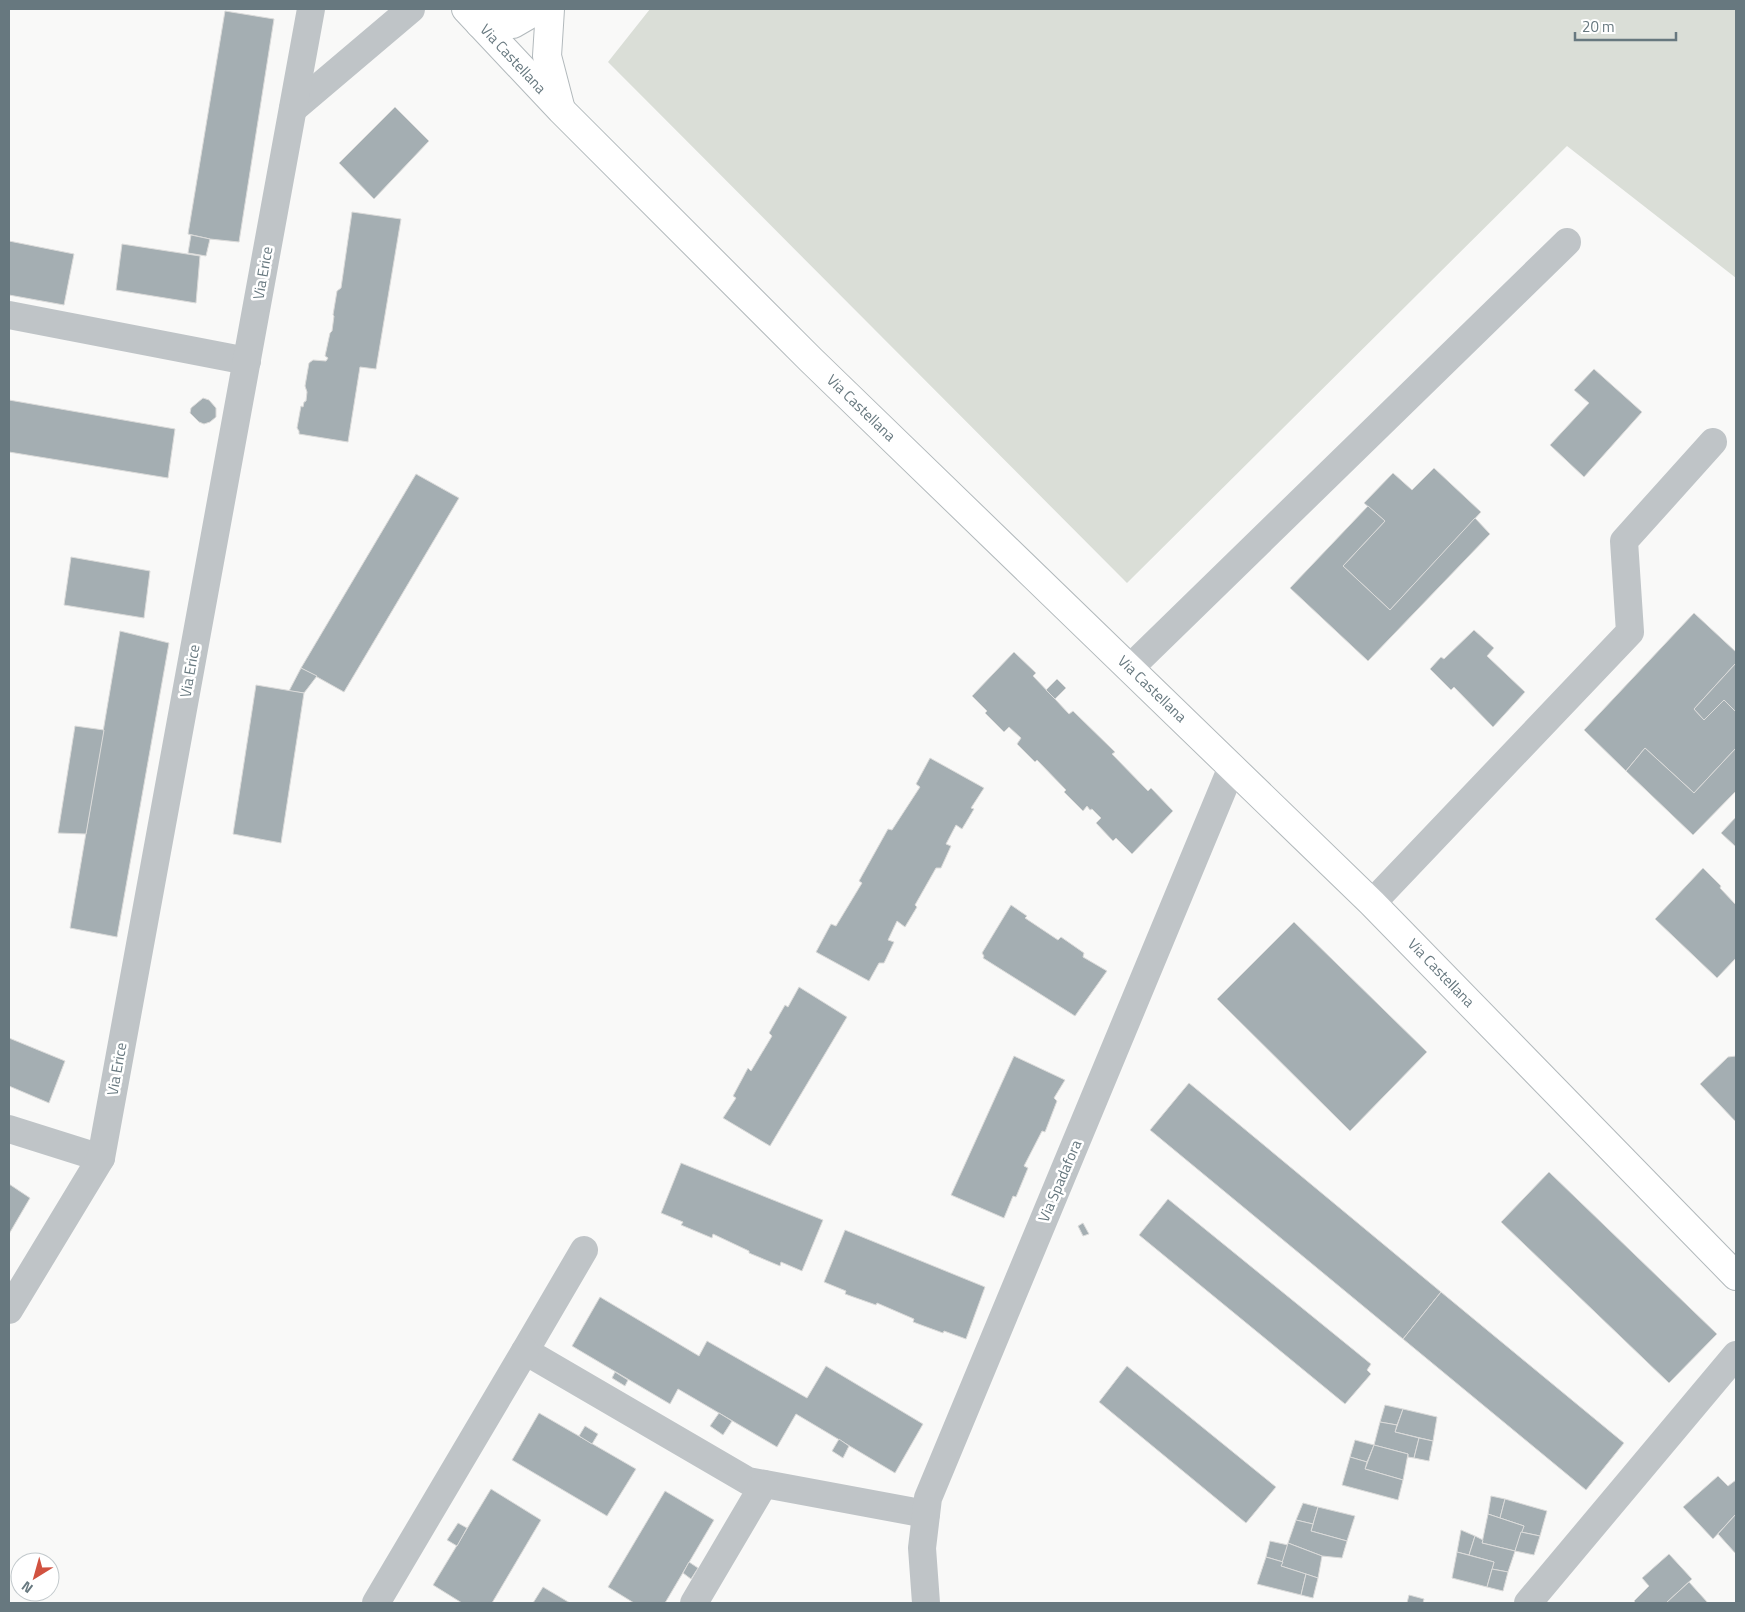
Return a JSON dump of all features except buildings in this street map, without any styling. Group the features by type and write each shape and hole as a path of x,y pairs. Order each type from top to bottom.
{"main road":[{"path":"473,16 513,24 536,9"},
{"name":"Via Castellana","path":"550,9 547,56 561,110"},
{"name":"Via Castellana","path":"473,16 561,110 811,360 1372,903 1736,1276"}],"street":[{"name":"Via Erice","path":"9,1310 101,1158 311,9"},
{"path":"293,109 411,9"},
{"path":"1130,668 1567,242"},
{"path":"9,314 247,361"},
{"path":"1372,903 1630,632 1624,541 1713,442"},
{"name":"Via Spadafora","path":"926,1603 922,1548 928,1498 1232,766"},
{"path":"9,1130 101,1158"},
{"path":"383,1601 584,1250"},
{"path":"525,1351 748,1481 926,1514"},
{"path":"1528,1603 1736,1355"},
{"path":"694,1603 764,1484"}],"shaded area":[{"path":"650,9 1736,9 1736,278 1567,146 1127,583 608,62"}]}
